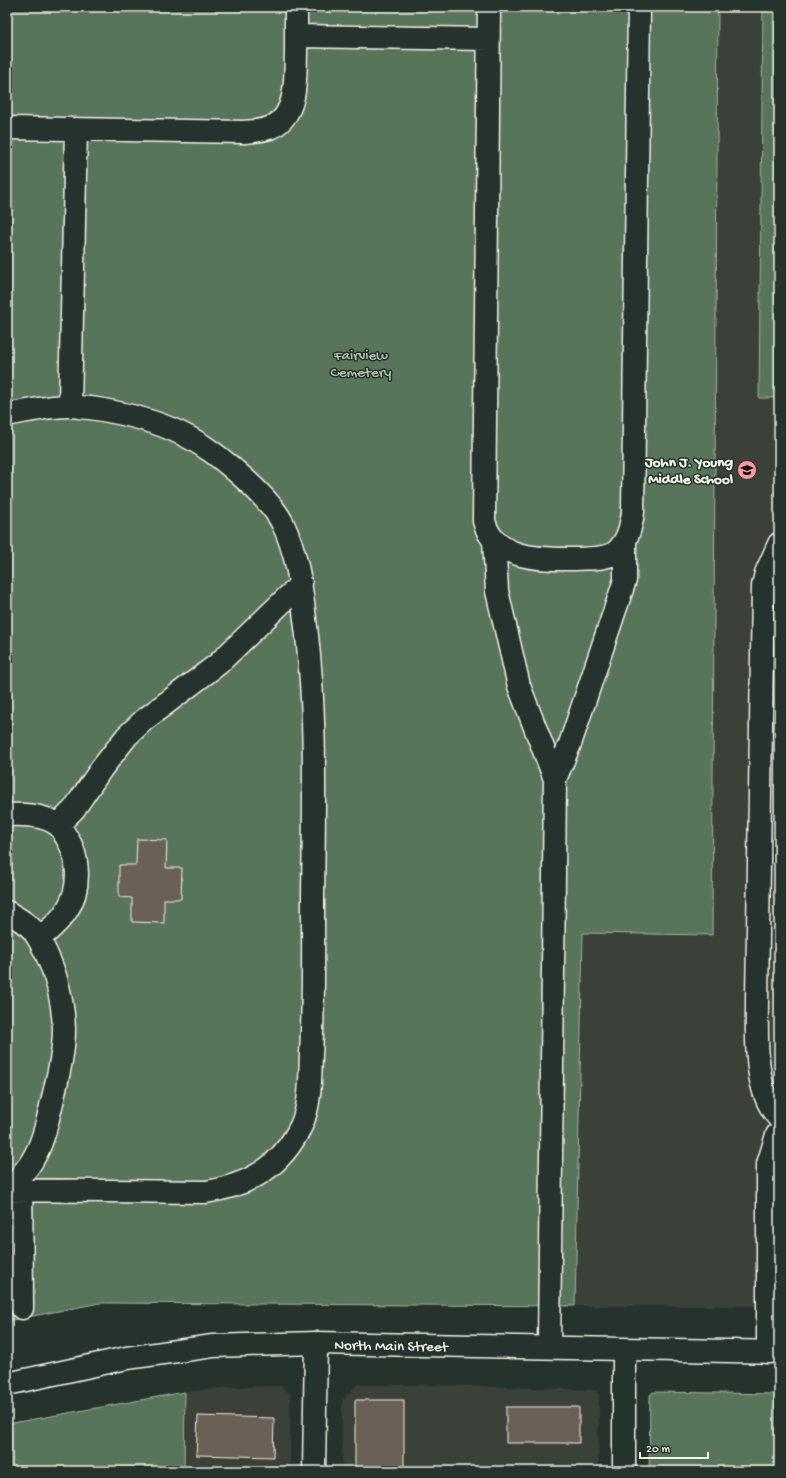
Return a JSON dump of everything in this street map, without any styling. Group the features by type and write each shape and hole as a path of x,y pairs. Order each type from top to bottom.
{"main road":[{"path":"7,128 244,132 266,130 283,118 290,106 295,89 296,7"},
{"path":"489,7 483,497 484,521 486,529 494,540 504,548 515,553 540,559 606,556 616,552 625,541 630,529 633,512 639,7"},
{"path":"296,36 488,39"},
{"path":"70,406 76,129"},
{"path":"7,415 70,406 115,412 157,423 179,432 197,442 227,463 262,495 282,522 292,548 301,584 312,686 314,794 310,1096 302,1123 282,1156 268,1168 243,1183 225,1189 206,1192 14,1190"},
{"path":"494,540 497,591 520,686 555,779 548,1348"},
{"path":"555,779 570,744 625,580 625,541"},
{"path":"779,544 766,573 763,586 757,1001 758,1047 761,1078 766,1100 779,1118"},
{"path":"58,825 74,809 102,768 127,736 144,720 218,664 301,584"},
{"path":"7,815 25,814 44,818 58,825 69,840 74,856 77,876 75,892 67,910 56,924 39,939"},
{"path":"7,912 22,921 39,939 57,983 62,1007 64,1030 59,1068 48,1119 41,1142 34,1158 21,1176 14,1190 22,1308"},
{"path":"773,1352 774,1183 768,1164 777,1135 779,1134"},
{"path":"314,1471 316,1343"},
{"name":"North Main Street","path":"7,1384 127,1358 214,1346 316,1343 773,1352"},
{"path":"624,1350 624,1471"}],"shaded area":[{"name":"John J. Young Middle School","path":"718,7 779,7 779,1306 575,1306 583,933 712,934"},
{"path":"357,1385 440,1385 596,1390 599,1394 598,1471 342,1471 342,1401"},
{"path":"281,1386 290,1394 290,1471 184,1471 185,1392 230,1387"}],"green space":[{"name":"Fairview Cemetery","path":"7,7 718,7 712,935 583,933 575,1306 100,1303 7,1321"},
{"path":"763,7 779,7 779,398 759,398"},
{"path":"185,1392 184,1471 7,1471 7,1424"},
{"path":"653,1392 779,1394 779,1471 649,1471 650,1395"}],"building":[{"path":"137,839 167,840 166,868 182,868 181,899 164,899 164,923 132,922 132,898 119,897 119,865 136,865"},
{"path":"355,1400 404,1400 404,1470 355,1470"},
{"path":"506,1407 579,1407 579,1443 506,1443"},
{"path":"198,1416 274,1418 273,1457 196,1455"}],"place":[{"name":"John J. Young Middle School","path":"747,470"}]}
